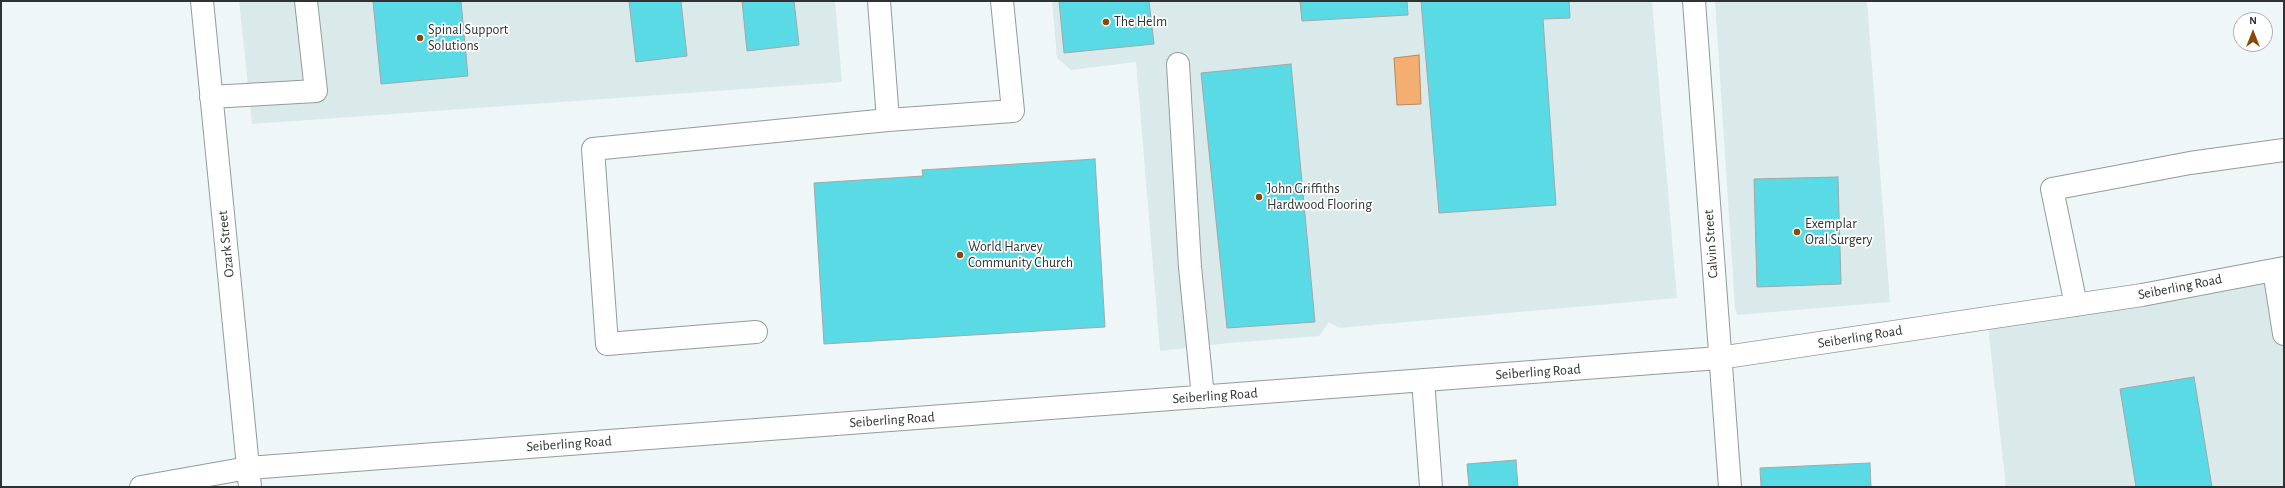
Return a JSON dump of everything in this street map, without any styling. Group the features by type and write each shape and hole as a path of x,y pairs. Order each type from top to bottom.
{"street":[{"name":"Ozark Street","path":"202,1 249,478"},
{"path":"211,97 316,91 306,1"},
{"path":"879,1 888,120"},
{"path":"756,332 607,344 593,149 888,120 1013,111 1002,1"},
{"name":"Calvin Street","path":"1694,1 1719,358 1730,487"},
{"path":"1178,64 1190,267 1203,397"},
{"path":"2076,305 2052,189 2190,163 2284,150"},
{"path":"2279,269 2284,334"},
{"name":"Seiberling Road","path":"141,487 1203,397 1719,358 2142,295 2279,269"},
{"path":"1423,380 1431,487"}],"shaded area":[{"path":"239,1 835,1 842,82 252,124"},
{"path":"1052,1 1652,1 1677,298 1339,328 1329,322 1319,336 1229,343 1160,351 1136,62 1071,70 1057,58"},
{"path":"1715,1 1867,1 1890,302 1737,315 1735,308"},
{"path":"1419,55 1421,104 1397,105 1394,58"},
{"path":"2284,268 2284,487 2006,487 1987,318"}],"building":[{"name":"Spinal Support Solutions","path":"373,1 461,1 468,76 381,84"},
{"path":"629,1 681,1 687,56 636,62"},
{"path":"742,1 794,1 799,45 747,51"},
{"name":"The Helm","path":"1059,1 1149,1 1154,44 1064,53"},
{"path":"1300,1 1407,1 1408,15 1302,21"},
{"path":"1421,1 1569,1 1570,18 1543,19 1556,205 1439,213"},
{"name":"John Griffiths Hardwood Flooring","path":"1291,64 1315,322 1227,328 1201,73"},
{"name":"World Harvey Community Church","path":"1095,159 1105,327 824,344 814,183 923,176 922,170"},
{"name":"Exemplar Oral Surgery","path":"1838,177 1841,284 1757,287 1754,179"},
{"path":"2194,377 2212,487 2136,487 2120,389"},
{"path":"1516,460 1518,487 1469,487 1467,464"},
{"path":"1870,463 1871,487 1761,487 1760,468"}],"place":[{"name":"The Helm","path":"1106,22"},
{"name":"Spinal Support Solutions","path":"420,38"},
{"name":"John Griffiths Hardwood Flooring","path":"1259,197"},
{"name":"Exemplar Oral Surgery","path":"1797,232"},
{"name":"World Harvey Community Church","path":"960,255"}]}
